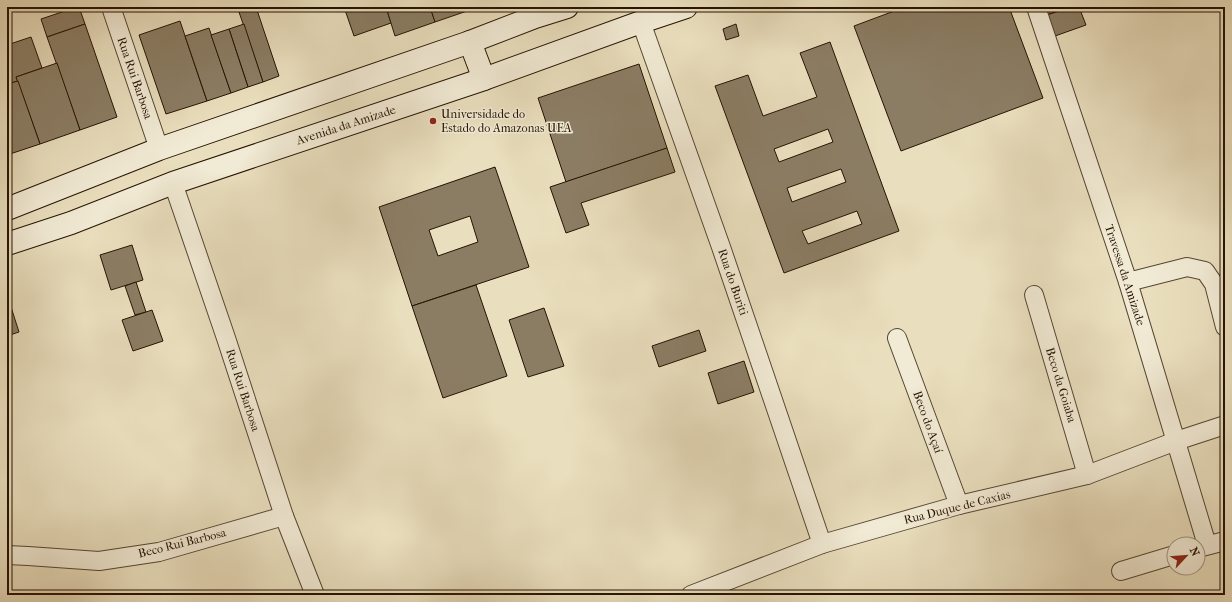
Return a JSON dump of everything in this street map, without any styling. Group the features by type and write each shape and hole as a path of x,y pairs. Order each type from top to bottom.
{"main road":[{"path":"7,209 159,149 470,42 533,12 567,7"},
{"name":"Avenida da Amizade","path":"7,244 71,223 173,183 484,79 686,7"},
{"path":"470,42 484,79"}],"street":[{"name":"Rua Rui Barbosa","path":"111,7 159,149"},
{"name":"Travessa da Amizade","path":"1036,7 1128,282 1176,441 1200,536"},
{"name":"Rua do Buriti","path":"641,22 721,247 822,544"},
{"name":"Rua Rui Barbosa","path":"173,183 284,516 316,595"},
{"path":"1128,282 1187,267 1206,270 1214,284 1225,327"},
{"name":"Beco da Goiaba","path":"1034,295 1087,475"},
{"name":"Beco do Açaí","path":"897,338 958,505"},
{"name":"Rua Duque de Caxias","path":"700,593 822,544 958,505 1087,475 1176,441 1225,425"},
{"name":"Beco Rui Barbosa","path":"7,556 99,561 159,552 284,516"},
{"path":"1206,545 1225,541"},
{"path":"1121,571 1166,557"}],"building":[{"path":"79,7 85,24 47,37 41,19"},
{"path":"256,7 279,76 263,82 239,12"},
{"path":"344,7 386,7 391,23 354,36"},
{"path":"386,7 430,7 435,22 395,36"},
{"path":"430,7 466,7 467,11 435,22"},
{"path":"466,7 480,7 467,11"},
{"path":"905,7 1009,7 1043,98 901,151 854,26"},
{"path":"1044,7 1071,7 1047,15"},
{"path":"1071,7 1079,7 1086,25 1055,36 1047,15"},
{"path":"180,21 207,101 166,114 139,35"},
{"path":"85,24 117,117 80,130 47,37"},
{"path":"244,24 263,82 248,87 229,29"},
{"path":"736,24 739,36 726,40 723,29"},
{"path":"209,28 231,93 207,101 185,36"},
{"path":"229,29 248,87 231,93 211,35"},
{"path":"31,37 42,68 16,77 18,81 11,83 7,73 7,45"},
{"path":"830,42 899,231 784,273 715,86 748,75 763,116 817,97 800,53","holes":["828,129 833,142 779,162 774,149","841,169 846,182 792,202 787,188","857,211 862,224 808,244 802,231"]},
{"path":"57,63 80,130 40,144 16,77"},
{"path":"639,64 667,148 566,182 538,98"},
{"path":"7,73 11,83 7,84"},
{"path":"18,81 40,144 7,155 7,84"},
{"path":"667,148 675,172 581,203 589,225 566,233 550,187"},
{"name":"Universidade do Estado do Amazonas UEA","path":"495,167 529,267 412,306 379,207","holes":["470,216 478,242 438,256 429,230"]},
{"path":"132,245 143,280 111,290 100,255"},
{"path":"136,282 146,312 135,315 125,286"},
{"path":"476,285 507,376 443,398 412,306"},
{"path":"11,307 19,332 7,336 7,308"},
{"path":"544,308 564,366 528,377 509,320"},
{"path":"152,310 163,341 133,351 122,320"},
{"path":"699,330 706,351 659,367 652,346"},
{"path":"744,361 754,392 718,404 708,373"}],"place":[{"name":"Universidade do Estado do Amazonas UEA","path":"433,121"}]}
